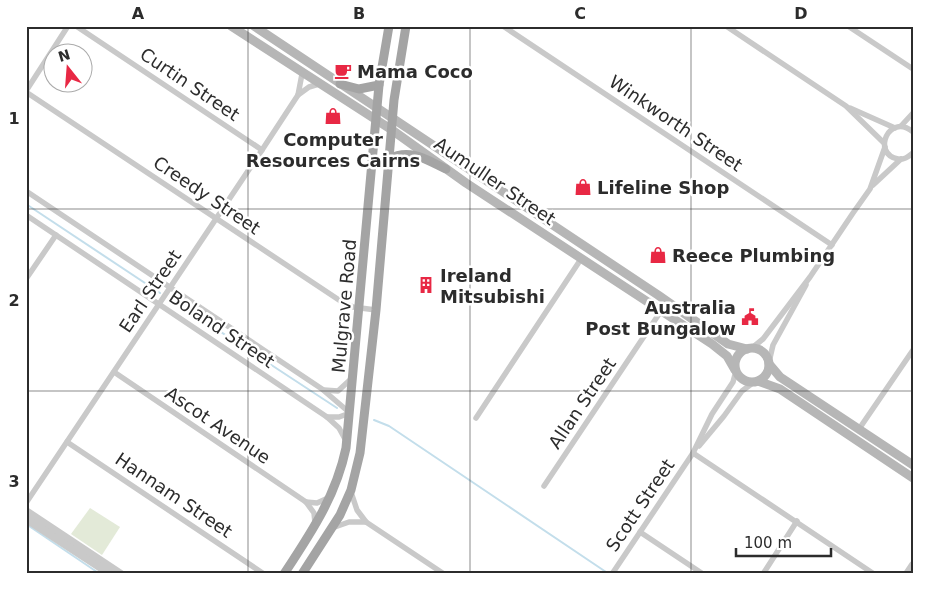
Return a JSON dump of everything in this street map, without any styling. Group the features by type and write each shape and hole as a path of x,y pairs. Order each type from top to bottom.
{"main road":[{"name":"Aumuller Street","path":"231,26 302,74 376,119 514,215 720,350 730,360 736,370"},
{"name":"Aumuller Street","path":"252,26 393,118 728,344 749,349"},
{"path":"252,26 277,46 276,56"},
{"name":"Mulgrave Road","path":"303,572 332,528 351,490 363,434 393,118 401,45 406,26"},
{"name":"Mulgrave Road","path":"284,574 332,496 341,472 347,443 379,85 388,28"},
{"path":"340,84 359,89 379,85"},
{"path":"389,159 398,154 409,154 446,169"},
{"path":"485,181 484,189 500,200 514,215"},
{"path":"913,464 780,377 764,353 749,349 736,359 736,370 741,379 780,389 913,478"},
{"path":"756,382 766,375 769,363"},
{"path":"870,436 876,445 893,458 891,464"}],"street":[{"path":"26,92 68,26"},
{"name":"Curtin Street","path":"76,26 262,150"},
{"name":"Winkworth Street","path":"503,26 832,245"},
{"path":"726,26 846,106 885,145 891,156 913,160"},
{"path":"848,26 913,69"},
{"name":"Earl Street","path":"298,95 302,74"},
{"name":"Earl Street","path":"26,503 298,95 309,87 319,84"},
{"name":"Creedy Street","path":"26,92 342,302 360,308 376,310"},
{"path":"846,106 913,132"},
{"path":"870,189 888,132 898,127 913,113"},
{"path":"749,349 763,339 810,277 870,189 903,159 913,154"},
{"name":"Boland Street","path":"26,191 322,389 350,413"},
{"name":"Boland Street","path":"26,215 327,417 341,430 347,443"},
{"path":"26,279 56,235"},
{"path":"476,418 581,259"},
{"path":"769,363 773,345 810,277"},
{"name":"Allan Street","path":"544,486 661,312"},
{"path":"859,429 913,350"},
{"name":"Scott Street","path":"693,453 712,414 733,382 736,370"},
{"name":"Ascot Avenue","path":"114,372 306,502"},
{"path":"322,389 338,391 354,375"},
{"name":"Scott Street","path":"613,573 693,453 742,391 756,382"},
{"path":"327,417 339,417 350,413"},
{"name":"Hannam Street","path":"67,442 264,574"},
{"path":"693,453 874,574"},
{"path":"351,490 357,510 366,522 444,574"},
{"path":"306,502 320,502 332,496"},
{"path":"306,502 315,517 314,528"},
{"path":"26,511 121,574"},
{"path":"26,519 110,574"},
{"path":"332,528 350,522 366,522"},
{"path":"763,574 798,522"},
{"path":"640,532 702,574"},
{"path":"907,574 913,565"}],"green space":[{"path":"90,508 120,527 102,555 71,534"}],"waterway":[{"path":"26,204 160,293"},
{"path":"172,300 337,408"},
{"path":"374,420 389,426 609,574"},
{"path":"26,524 100,574"}],"place":[{"name":"Mama Coco","path":"343,71"},
{"name":"Computer Resources Cairns","path":"333,116"},
{"name":"Lifeline Shop","path":"583,187"},
{"name":"Reece Plumbing","path":"658,255"},
{"name":"Ireland Mitsubishi","path":"426,285"},
{"name":"Australia Post Bungalow","path":"750,317"}]}
